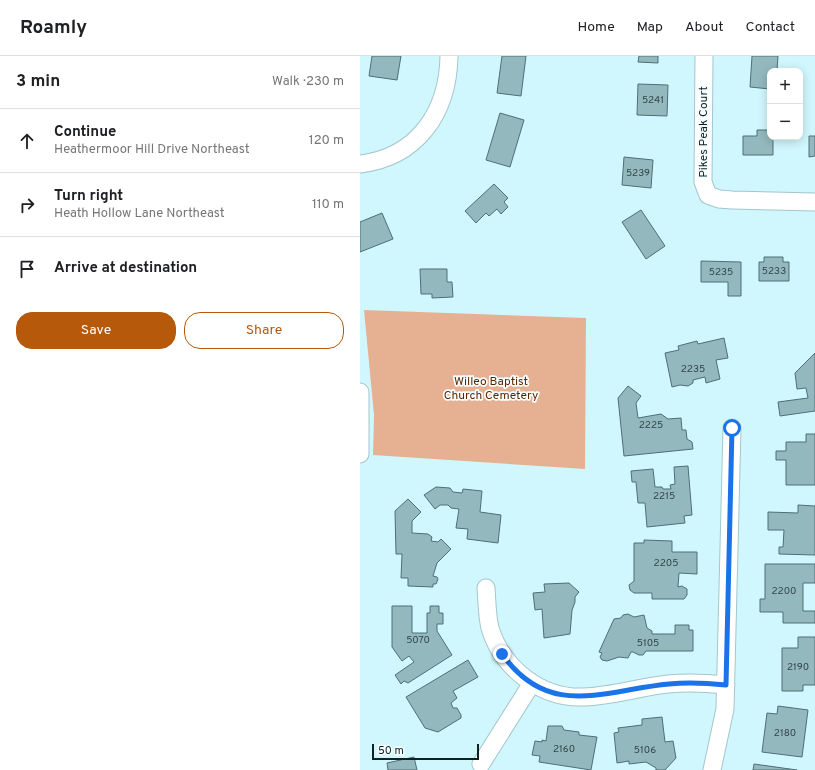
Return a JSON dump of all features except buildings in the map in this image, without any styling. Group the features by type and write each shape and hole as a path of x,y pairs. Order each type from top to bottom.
{"street":[{"path":"360,164 378,161 400,152 415,140 424,130 438,110 449,70 449,56"},
{"name":"Pikes Peak Court","path":"704,56 703,182 708,195 719,199 732,200 815,202"},
{"path":"360,392 360,454"},
{"path":"712,770 722,728 726,685 732,428"},
{"path":"486,588 490,626 498,648 512,667 532,683 555,693 584,697 669,684 726,685"},
{"path":"481,764 532,683"}],"green space":[{"name":"Willeo Baptist Church Cemetery","path":"364,310 586,318 585,469 373,455 374,415"}],"route":[{"path":"502,654 512,667 538,687 555,693 574,697 593,697 669,684 706,683 726,685 732,428"}]}
